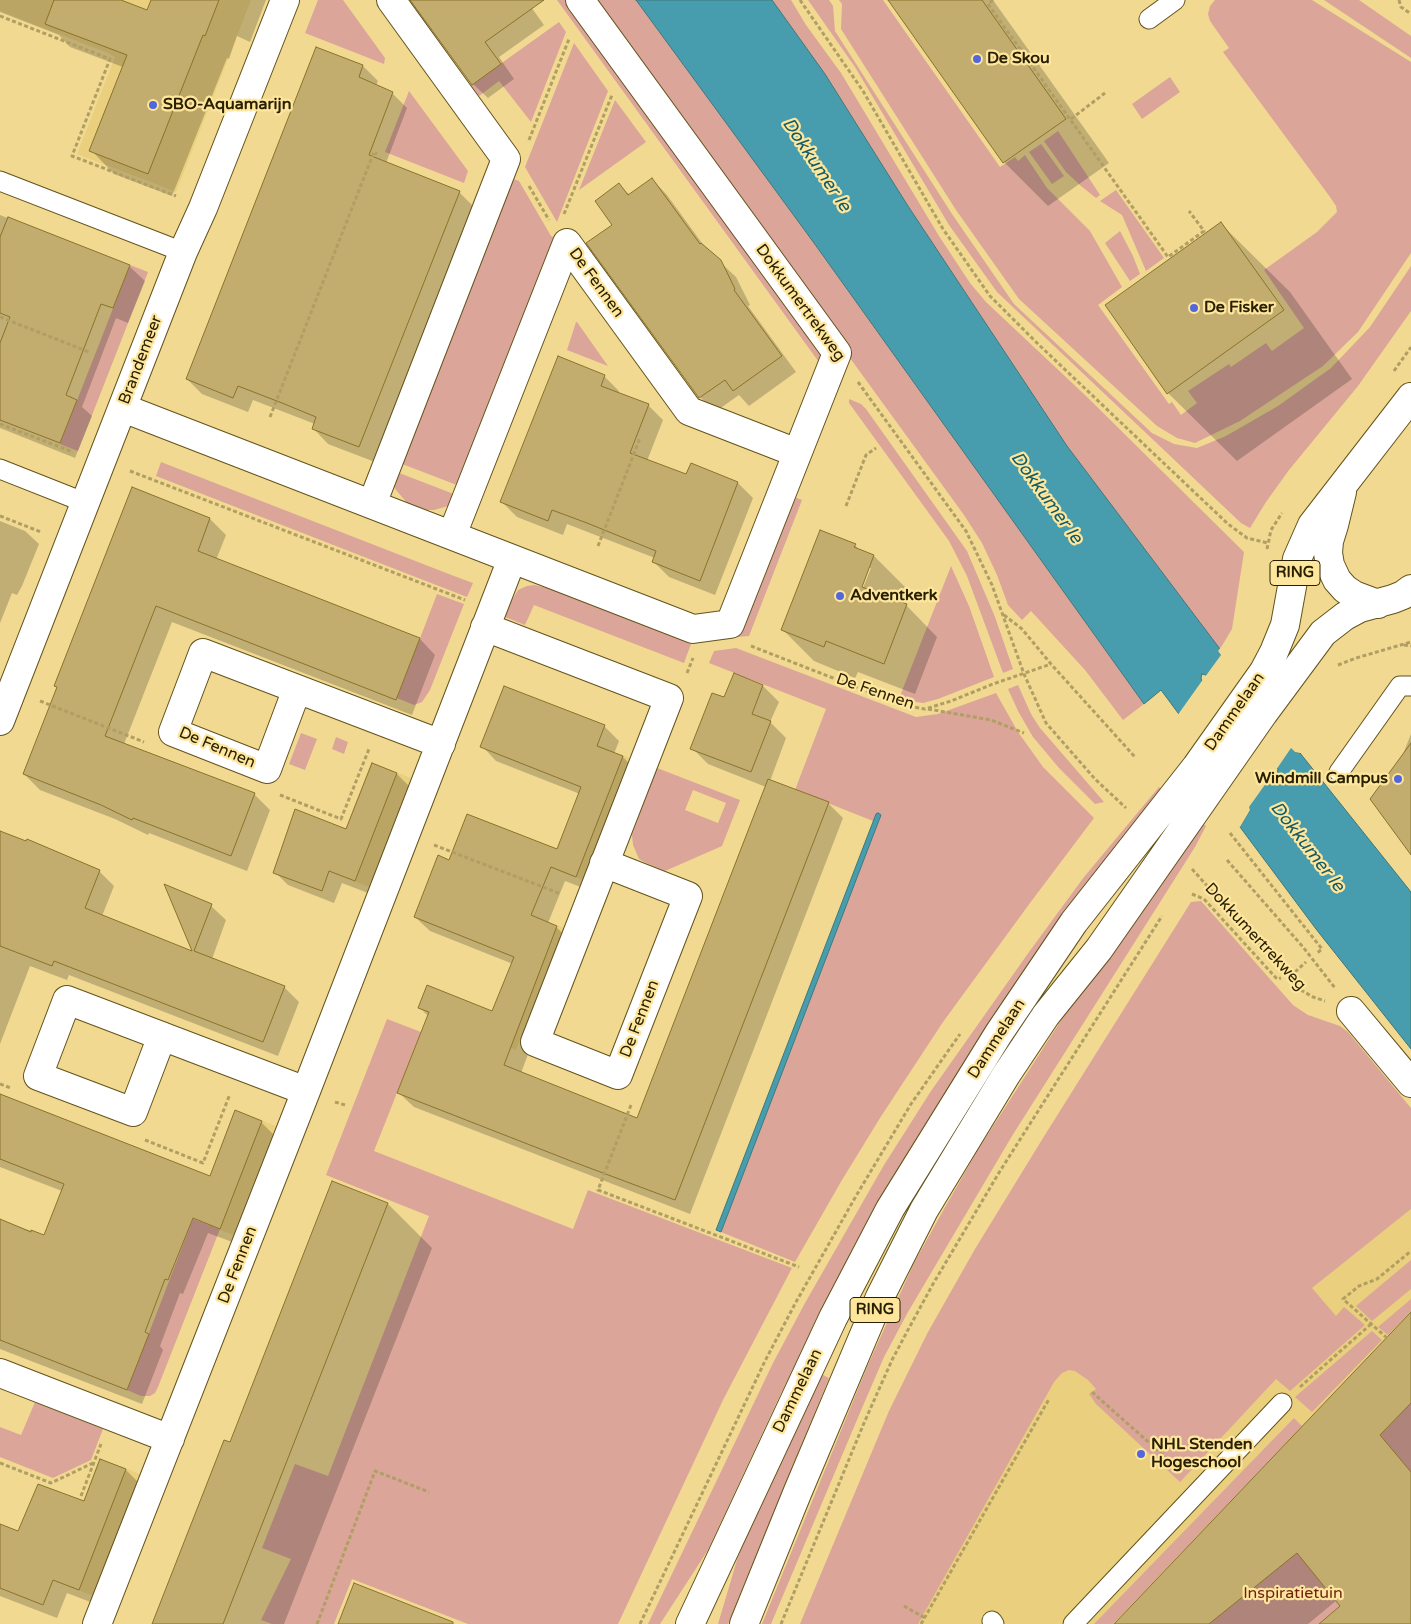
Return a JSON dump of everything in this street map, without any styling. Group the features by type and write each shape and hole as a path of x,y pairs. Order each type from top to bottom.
{"street":[{"name":"Brandemeer","path":"2,712 86,503 183,252 203,208 285,0"},
{"path":"372,504 506,159 391,0"},
{"name":"Dokkumertrekweg","path":"580,0 837,354"},
{"name":"De Fennen","path":"452,536 567,243 689,411 797,453"},
{"path":"123,408 693,629 730,624 837,354"},
{"name":"RING","path":"1344,484 1411,396"},
{"path":"1344,484 1329,541 1330,565 1337,580 1354,596 1378,604"},
{"name":"Dammelaan","path":"744,1624 876,1306 924,1210 1006,1075 1046,1015 1099,949 1212,789 1272,681 1274,652 1285,625 1297,559 1312,525 1344,484"},
{"name":"De Fennen","path":"97,1624 512,559"},
{"name":"RING","path":"1378,604 1403,595 1411,589"},
{"name":"Dammelaan","path":"690,1624 829,1326 890,1209 994,1042 1074,922 1196,767 1272,681 1323,633 1346,616 1360,608 1378,604"},
{"path":"488,618 669,698"},
{"name":"De Fennen","path":"297,689 267,768 173,732 203,653 441,744"},
{"name":"De Fennen","path":"604,863 688,896 618,1074 535,1042 588,904 604,863 669,698"},
{"path":"162,1036 134,1112 38,1076 67,1000 162,1036 306,1091"},
{"path":"1351,1011 1411,1083"},
{"path":"0,1373 170,1439"}],"lane":[{"path":"1149,19 1175,0"},
{"path":"0,181 183,252"},
{"path":"0,469 86,503"},
{"path":"1339,772 1400,686 1411,686"},
{"path":"1073,1624 1282,1403"}],"path":[{"path":"800,0 863,91 944,229 990,296 1228,524 1247,538 1268,543"},
{"path":"993,0 988,4 1168,257 1204,231 1190,211"},
{"path":"1399,0 1401,7 1411,14"},
{"path":"0,16 110,59 72,156 179,197"},
{"path":"526,148 572,31"},
{"path":"564,215 614,89"},
{"path":"1071,119 1105,93"},
{"path":"270,417 374,152 377,154"},
{"path":"528,184 552,225"},
{"path":"0,317 89,352"},
{"name":"Dokkumertrekweg","path":"837,354 966,532 992,585 1024,674 1046,723 1095,779 1128,810"},
{"path":"0,424 73,452"},
{"path":"598,546 640,438"},
{"path":"846,506 866,456 876,448"},
{"path":"130,471 488,618"},
{"path":"0,516 43,532"},
{"name":"Dokkumertrekweg","path":"1004,615 1022,629 1135,757"},
{"path":"669,698 681,688 705,627"},
{"path":"1356,658 1411,644"},
{"name":"De Fennen","path":"750,646 902,705 925,709 1051,664"},
{"path":"40,701 145,743 148,734"},
{"path":"925,709 991,720 1024,733"},
{"path":"279,795 341,819 380,721"},
{"path":"1230,833 1322,949 1316,954"},
{"path":"405,835 588,904"},
{"name":"Dokkumertrekweg","path":"1227,860 1303,947 1351,1011"},
{"name":"Dokkumertrekweg","path":"1186,876 1191,868 1301,990 1313,997 1351,1011"},
{"path":"1192,894 1204,899 1277,979 1281,978"},
{"path":"781,1624 892,1360 933,1284 1000,1171 1167,908"},
{"path":"1295,972 1306,962"},
{"path":"0,1084 11,1088"},
{"path":"631,1105 598,1190 799,1267"},
{"path":"1387,1338 1343,1299 1359,1286 1377,1279 1411,1251"},
{"path":"1282,1403 1371,1324"},
{"path":"1092,1392 1200,1488"},
{"path":"921,1624 1049,1399"},
{"path":"0,1463 51,1483 94,1463"},
{"path":"316,1624 375,1471 429,1492"},
{"path":"904,1606 925,1618"}],"shaded area":[{"name":"SBO-Aquamarijn","path":"0,0 251,0 176,192 77,154 115,57 0,11"},
{"path":"597,745 630,758 583,880 550,867"},
{"path":"371,762 411,778 369,887 329,871"},
{"path":"531,915 564,928 516,1050 483,1037"},
{"path":"235,1110 276,1126 233,1235 193,1219"},
{"name":"NHL Stenden Hogeschool","path":"1411,1209 1411,1624 800,1624 889,1411 928,1332 1235,1349"},
{"path":"99,1458 140,1474 93,1596 53,1580"}],"green space":[{"path":"318,0 343,0 385,58 384,64 305,33"},
{"path":"557,0 569,0 823,355 821,365"},
{"path":"590,0 636,0 814,243 1144,704 1123,720 1085,670 1031,611 1022,620 1008,605 982,543 964,515"},
{"path":"772,0 791,0 806,25 841,73 939,236 970,283 986,302 1086,396 1244,552 1232,629 1220,649 1067,446 908,206 825,74"},
{"path":"808,0 829,0 833,6 835,31 952,214 1014,304 1152,433 1174,444 1197,448 1226,436 1278,406 1331,368 1370,327 1411,266 1411,311 1358,386 1289,470 1250,528 1241,523 997,292 949,225 855,67"},
{"path":"839,0 883,0 1000,167 1015,157 1018,161 1025,155 1047,188 1090,231 1122,287 1098,305 1169,404 1172,402 1181,415 1197,403 1188,391 1229,364 1231,367 1266,343 1272,351 1304,328 1264,270 1317,232 1337,212 1336,206 1330,197 1223,52 1229,48 1210,21 1208,14 1210,6 1215,0 1312,0 1411,62 1411,253 1358,332 1323,366 1240,421 1195,443 1177,438 1157,426 1019,299 956,210 841,29 842,4"},
{"path":"1324,0 1359,0 1411,36 1411,58"},
{"path":"559,22 566,32 531,122 499,81 479,96 471,85"},
{"path":"574,43 608,91 557,222 525,167"},
{"path":"1170,77 1180,92 1142,119 1132,104"},
{"path":"409,91 468,171 464,183 385,152"},
{"path":"615,100 646,142 579,190"},
{"path":"1058,131 1100,195 1096,198 1066,172 1044,141"},
{"path":"1041,144 1064,176 1052,184 1029,152"},
{"path":"509,177 519,181 551,236 559,239 462,487 397,462"},
{"path":"1116,190 1164,258 1146,271 1122,215 1100,201"},
{"path":"1120,231 1140,274 1130,281 1105,243"},
{"path":"130,265 148,272 78,451 60,444"},
{"path":"577,322 608,366 567,350"},
{"path":"849,399 861,404 866,409 967,551 995,617 1013,669 1003,673 967,576 949,541 849,403"},
{"path":"161,462 473,583 467,597 156,476"},
{"path":"394,471 459,496 448,506 434,510 427,510 408,504 393,484"},
{"path":"792,496 802,500 749,636 736,637"},
{"path":"951,566 969,606 994,677 938,699 923,703 911,701 900,696"},
{"path":"534,585 548,588 691,644 684,663 534,605 525,625 505,617 518,590"},
{"path":"437,594 464,604 430,690 422,702 414,705 397,698"},
{"path":"736,648 916,717 938,714 996,693 1018,732 1043,767 1094,818 943,1022 880,1118 795,1262 721,1232 881,815 876,814 873,821 795,790 826,709 709,663 714,651"},
{"path":"1018,685 1031,714 1040,728 1104,802 1095,804 1059,768 1033,737 1008,689"},
{"path":"301,733 317,739 305,770 289,764"},
{"path":"336,737 348,742 344,754 332,749"},
{"path":"657,768 740,800 722,846 665,871 639,859 633,845 632,835","holes":["693,790 726,803 718,823 685,810"]},
{"path":"1159,787 1165,792 815,1327 781,1393 708,1550 660,1624 648,1624 773,1363 884,1165 931,1091 1029,952 1084,877"},
{"path":"1199,820 1206,826 1195,847 1012,1136 908,1312 884,1357 771,1624 762,1624 867,1367 914,1263 979,1148 1098,963"},
{"path":"1201,901 1293,1005 1308,1015 1340,1026 1348,1032 1411,1108 1411,1209 1312,1288 1336,1316 1344,1307 1365,1325 1290,1391 1276,1379 1180,1482 1096,1404 1089,1394 1096,1389 1088,1380 1075,1371 1069,1370 1062,1373 1054,1382 918,1624 800,1624 889,1411 928,1332 975,1249 1191,902"},
{"path":"387,1019 421,1032 374,1151 573,1229 588,1190 792,1268 723,1400 618,1624 468,1624 352,1579 334,1624 272,1624 261,1620 291,1559 262,1548 295,1464 328,1476 429,1216 326,1175"},
{"path":"193,1219 220,1229 158,1387 155,1393 150,1396 141,1396 127,1390"},
{"path":"1411,1260 1411,1289 1372,1321 1356,1306"},
{"path":"1411,1299 1411,1311 1388,1335 1378,1327"},
{"path":"1372,1331 1382,1340 1312,1412 1295,1397"},
{"path":"821,1374 829,1378 728,1624 718,1624 737,1560 749,1529"},
{"path":"35,1402 103,1429 91,1460 53,1478 0,1457 0,1427 21,1435"},
{"path":"1411,1403 1411,1472 1380,1435"},
{"path":"1294,1418 1302,1426 1113,1624 1094,1624"},
{"name":"Inspiratietuin","path":"1302,1549 1319,1580 1340,1606 1319,1624 1209,1624"}],"water":[{"name":"Dokkumer Ie","path":"636,0 772,0 825,74 908,206 1067,446 1295,752 1300,753 1411,892 1411,1049 1316,929 1240,827 1250,810 1161,690 1144,704 814,243","holes":["1202,674 1206,675 1278,769 1277,775 1273,774 1202,681"]},
{"path":"876,814 881,815 721,1232 716,1230"}],"pier":[{"path":"1221,647 1223,653 1296,750 1301,750 1300,753 1295,752 1291,748 1276,770 1205,677 1221,655 1218,651"},
{"path":"1204,678 1274,772 1249,807 1250,810 1240,827 1238,825 1247,810 1177,716"}],"building":[{"name":"SBO-Aquamarijn","path":"54,0 121,0 147,10 151,0 219,0 205,36 203,35 148,174 89,151 127,55 45,24"},
{"path":"410,0 544,0 485,42 501,64 472,85"},
{"name":"De Skou","path":"888,0 982,0 1066,119 1003,163"},
{"path":"316,47 363,65 359,77 393,92 369,155 460,191 359,447 312,429 316,417 282,403 238,386 233,398 186,379"},
{"path":"652,178 700,244 721,260 734,290 782,356 733,391 725,380 699,398 586,243 612,225 595,201 619,183 628,195"},
{"path":"8,217 130,265 113,308 101,304 66,395 77,400 60,443 0,420 0,343 10,317 0,313 0,237"},
{"name":"De Fisker","path":"1221,222 1284,310 1167,394 1105,305"},
{"path":"558,356 605,375 601,386 649,404 630,453 686,474 691,463 738,482 700,581 652,562 656,551 587,523 552,510 548,521 500,502"},
{"path":"132,487 210,518 198,551 420,638 396,700 156,606 105,736 255,793 231,856 133,818 132,820 101,805 23,774 57,687 54,686"},
{"name":"Adventkerk","path":"820,530 856,544 854,547 874,555 862,587 907,604 884,664 826,641 824,647 781,630"},
{"path":"734,673 763,685 752,714 771,721 751,772 690,749 712,693 724,697"},
{"path":"504,686 605,725 597,746 623,756 576,877 551,867 531,915 557,926 504,1065 637,1118 768,779 829,802 675,1200 397,1093 429,1012 418,1008 427,985 492,1011 514,957 414,917 438,855 449,860 467,814 557,849 581,787 480,747"},
{"name":"Windmill Campus","path":"1411,743 1411,855 1370,799"},
{"path":"372,763 397,773 355,881 329,871 322,891 273,873 295,809 346,829"},
{"path":"0,831 26,841 27,839 100,870 85,908 192,951 164,884 212,904 194,951 285,986 263,1042 54,961 52,966 0,946"},
{"path":"0,1094 210,1176 235,1110 262,1121 220,1229 193,1218 168,1280 165,1279 145,1332 149,1334 127,1390 0,1340 0,1219 31,1232 31,1230 44,1235 64,1184 0,1159"},
{"path":"332,1181 388,1203 223,1624 152,1624 224,1440 230,1442"},
{"path":"1411,1312 1411,1403 1380,1435 1411,1472 1411,1624 1319,1624 1340,1606 1297,1553 1209,1624 1114,1624"},
{"path":"100,1459 126,1469 79,1590 53,1580 43,1605 0,1588 0,1524 18,1531 38,1484 84,1501"},
{"path":"354,1583 453,1622 453,1624 338,1624"}],"place":[{"name":"De Skou","path":"977,59"},
{"name":"SBO-Aquamarijn","path":"153,105"},
{"name":"De Fisker","path":"1194,308"},
{"name":"Adventkerk","path":"840,596"},
{"name":"Windmill Campus","path":"1398,779"},
{"name":"NHL Stenden Hogeschool","path":"1141,1454"}]}
